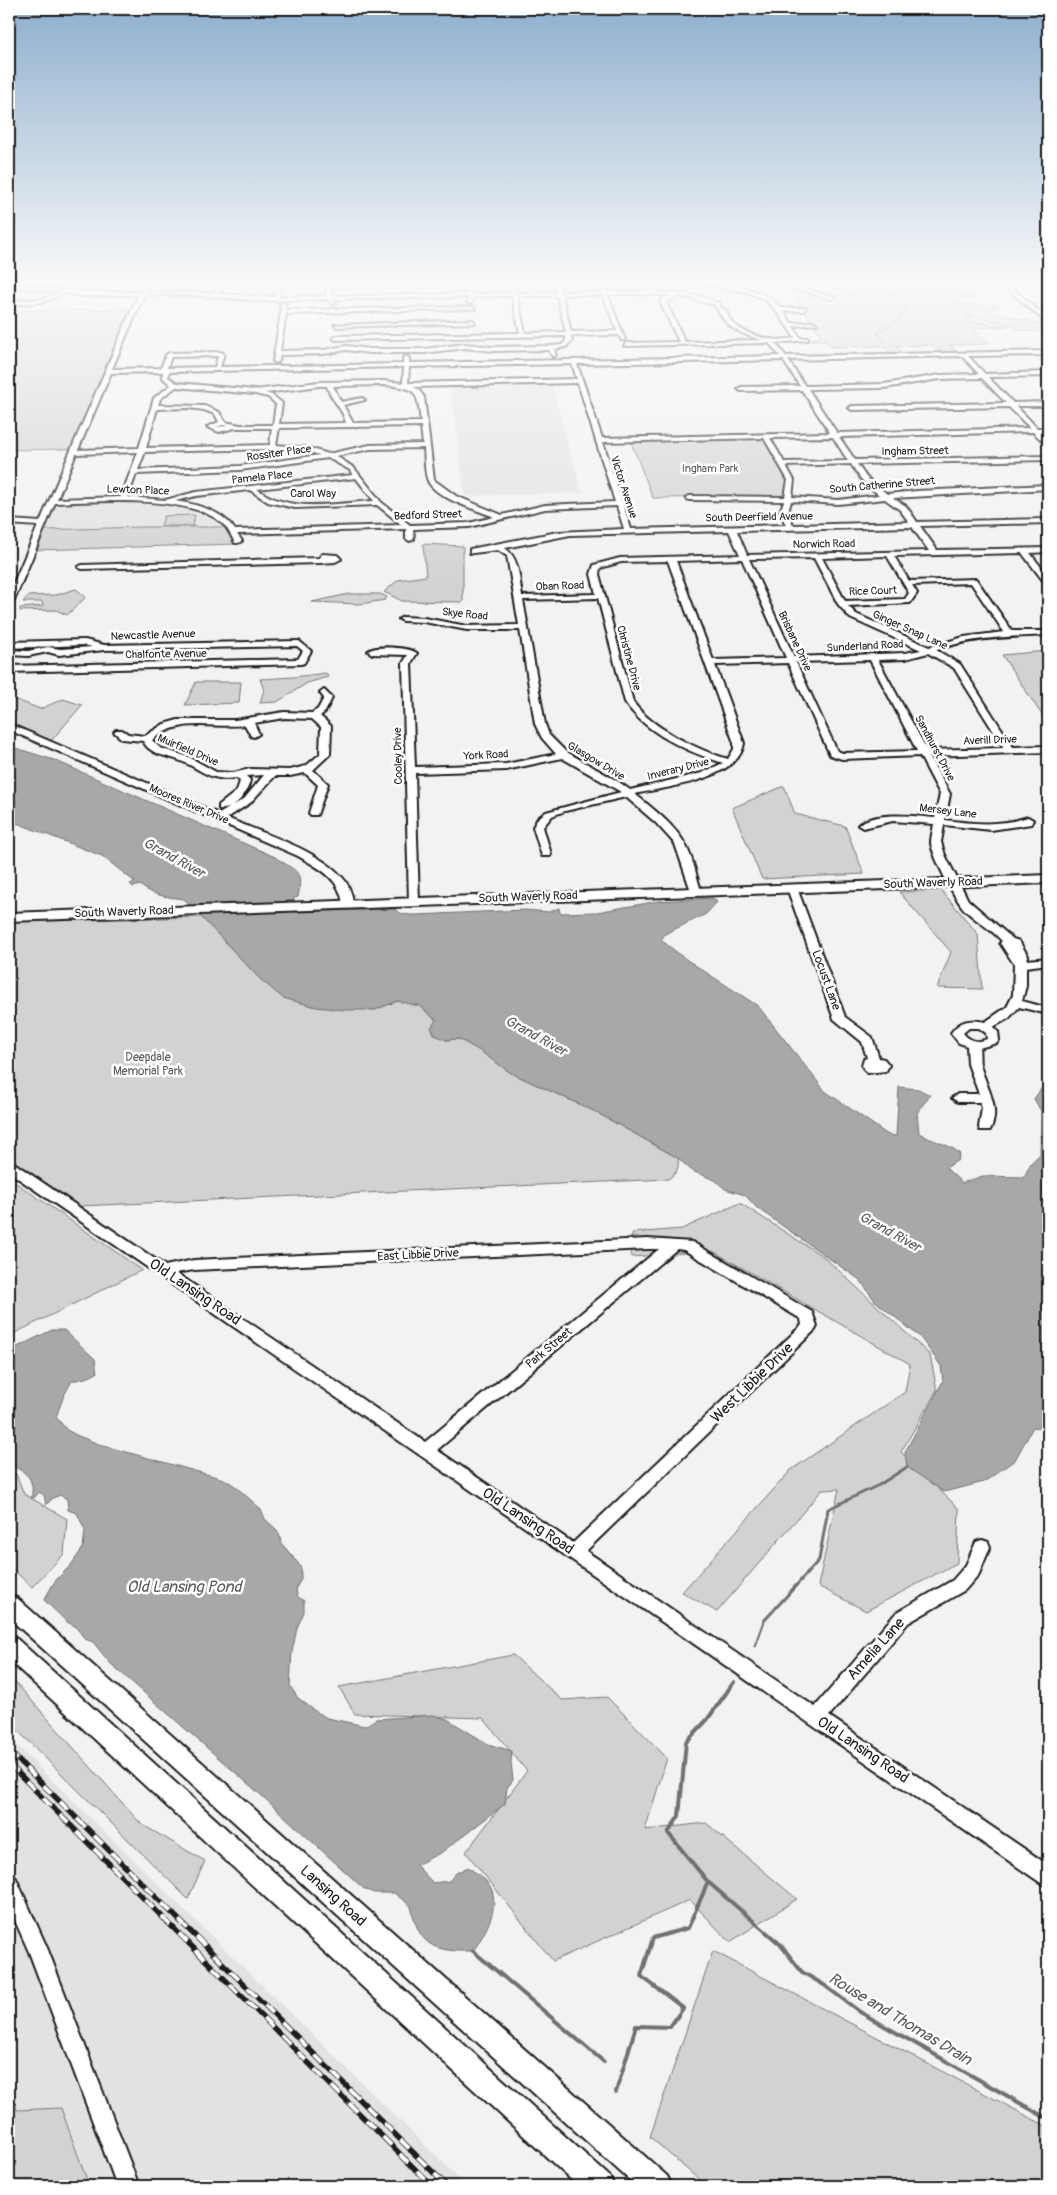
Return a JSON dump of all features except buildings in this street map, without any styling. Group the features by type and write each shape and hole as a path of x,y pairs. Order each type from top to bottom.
{"main road":[{"name":"South Waverly Road","path":"9,917 696,891 1048,880"},
{"name":"Lansing Road","path":"9,1605 656,2186"},
{"path":"9,1646 599,2186"}],"street":[{"path":"9,603 102,383"},
{"path":"255,392 294,386 360,383"},
{"path":"388,383 405,385 468,383"},
{"name":"Victor Avenue","path":"581,383 628,532"},
{"path":"801,383 867,483 903,508 934,552"},
{"path":"742,389 884,386 900,383"},
{"path":"991,383 1048,444"},
{"path":"330,384 331,393 338,404 347,412 350,426"},
{"path":"124,500 142,451 157,398 175,385 255,392 270,396 279,403 273,447"},
{"path":"405,385 420,394 429,476 435,486 501,517"},
{"path":"338,404 362,400"},
{"path":"852,408 1048,404"},
{"path":"156,407 209,410 217,413 223,423"},
{"path":"232,426 217,430 210,427 223,423 232,426 276,428 424,424"},
{"path":"599,440 1048,430"},
{"path":"766,436 791,484 784,512 791,528"},
{"name":"Rossiter Place","path":"134,472 240,468 329,456 370,448 426,446"},
{"path":"73,452 273,447 309,450 329,456 347,465 359,476 379,502 409,527 410,539"},
{"name":"Ingham Street","path":"782,464 1048,458"},
{"name":"Pamela Place","path":"168,501 196,494 359,476"},
{"name":"South Catherine Street","path":"688,498 758,497 838,502 917,493 1048,487"},
{"name":"Carol Way","path":"251,488 268,500 279,504 306,506 379,502"},
{"name":"Lewton Place","path":"52,501 168,501 213,514 228,523 235,532"},
{"name":"Bedford Street","path":"235,532 469,525 545,507 619,504"},
{"name":"South Deerfield Avenue","path":"473,551 499,548 553,535 1048,521"},
{"path":"9,522 42,524"},
{"name":"Brisbane Drive","path":"732,529 830,747 834,754 842,756"},
{"path":"235,532 238,541"},
{"name":"Glasgow Drive","path":"499,548 510,555 542,729 553,746 564,755 604,777 627,793 680,842 696,891"},
{"path":"1024,550 1047,577"},
{"name":"Norwich Road","path":"601,565 620,560 1048,550"},
{"name":"Rice Court","path":"842,604 907,601 913,593 888,553"},
{"name":"Ginger Snap Lane","path":"817,556 842,604 853,616 893,636 928,650 957,666 1011,751"},
{"path":"671,559 739,743 737,754 729,762"},
{"path":"82,567 320,561"},
{"name":"Christine Drive","path":"601,565 595,572 628,702 632,709 640,718 657,729 729,762"},
{"path":"907,583 972,581 1010,634"},
{"name":"Oban Road","path":"519,598 601,596"},
{"name":"Skye Road","path":"403,619 424,620 467,628 524,627"},
{"name":"Sunderland Road","path":"710,663 916,655 966,638 1010,634 1048,634"},
{"name":"Newcastle Avenue","path":"9,644 85,642 103,648 299,643"},
{"name":"Chalfonte Avenue","path":"9,669 300,662 307,652 299,643"},
{"path":"9,653 31,653 41,649 54,649 59,652 90,651 103,648"},
{"path":"89,667 103,648"},
{"name":"Cooley Drive","path":"372,651 384,650 414,653 407,663 414,902"},
{"name":"Sandhurst Drive","path":"873,658 945,794 939,822 937,848 970,910 996,928 1012,946 1020,964"},
{"path":"314,813 314,805 323,793 323,784 306,769 319,762 325,754 326,726 314,716 322,710 328,698 324,693"},
{"name":"Muirfield Drive","path":"306,769 280,774 248,772 227,776 205,771 190,760 151,748 147,739 156,730 170,724 248,721 284,715 314,716"},
{"path":"248,721 254,734"},
{"name":"Moores River Drive","path":"9,727 286,846 321,865 341,880 348,892 348,904"},
{"path":"119,732 125,737 147,739"},
{"name":"Averill Drive","path":"842,756 1048,750"},
{"name":"York Road","path":"409,770 506,767 564,755"},
{"name":"Inverary Drive","path":"546,854 538,827 549,814 585,802 705,775 729,762"},
{"path":"216,815 247,801 271,774"},
{"path":"216,815 245,786 245,780 239,775"},
{"name":"Mersey Lane","path":"863,825 876,820 892,818 993,828 1012,826 1027,822 1028,820"},
{"name":"Locust Lane","path":"792,888 840,1019 868,1040 874,1060"},
{"path":"986,1027 1002,1018 1015,1003 1022,986 1020,964 1048,961"},
{"path":"1015,1003 1048,1011"},
{"path":"968,1024 986,1027 992,1032 993,1040 983,1044 973,1044 959,1036 958,1029 968,1024"},
{"path":"973,1044 974,1064 988,1108 985,1128"},
{"path":"958,1098 986,1098"},
{"name":"Old Lansing Road","path":"9,1166 1048,1876"},
{"name":"East Libbie Drive","path":"164,1271 194,1265 648,1244 672,1245"},
{"name":"Park Street","path":"425,1451 672,1245"},
{"name":"West Libbie Drive","path":"574,1552 810,1326 807,1316 776,1297 687,1246 672,1245"},
{"name":"Amelia Lane","path":"816,1718 902,1618 959,1585 973,1569 982,1547"},
{"path":"9,1885 38,1950 128,2186"}],"shaded area":[{"path":"551,383 582,493 465,496 450,385"},
{"path":"150,501 195,509 213,516 229,527 45,530 56,502"},
{"path":"9,1738 467,2186 9,2186"}],"green space":[{"path":"9,383 102,383 74,449 9,450"},
{"name":"Ingham Park","path":"762,437 787,482 782,497 653,498 631,442 633,440"},
{"path":"195,515 193,526 161,526 164,516"},
{"path":"229,527 235,537 236,544 37,550 45,530"},
{"path":"423,544 463,546 463,602 402,601 384,592 398,580 426,576"},
{"path":"76,589 86,597 67,615 56,610 20,611 20,608 43,606 42,602 23,602 28,596 56,595"},
{"path":"349,594 380,594 387,597 385,600 360,604 312,602"},
{"path":"1048,652 1048,724 1002,655"},
{"path":"326,673 328,677 307,683 277,702 260,703 264,690 260,679"},
{"path":"196,682 241,682 239,703 185,705"},
{"path":"9,697 40,709 63,699 82,705 51,741 9,723"},
{"path":"784,786 795,814 845,826 864,874 762,879 732,808"},
{"path":"941,890 978,934 982,989 937,988 951,952 899,892"},
{"name":"Deepdale Memorial Park","path":"202,917 261,980 375,1010 397,1001 420,1006 436,1020 446,1040 459,1039 511,1073 594,1111 678,1158 677,1170 668,1179 80,1206 9,1158 9,922"},
{"path":"9,1178 142,1270 9,1336"},
{"path":"740,1203 824,1257 930,1355 937,1390 901,1452 959,1509 957,1563 866,1611 818,1586 839,1489 822,1490 717,1612 682,1592 791,1470 905,1392 910,1364 713,1251 631,1257 632,1233 682,1229"},
{"path":"9,1474 16,1474 24,1494 67,1519 64,1554 32,1587 9,1566"},
{"path":"513,1655 562,1700 607,1697 667,1758 645,1830 706,1823 797,1899 730,1942 690,1900 553,1961 466,1852 527,1771 483,1718 355,1714 339,1687"},
{"path":"9,1675 141,1824 205,1861 188,1899 9,1722"},
{"path":"713,1951 1048,2127 1048,2186 706,2186 650,2137"},
{"path":"9,2078 17,2110 61,2108 89,2186 9,2186"}],"water":[{"name":"Grand River","path":"9,746 54,760 275,857 293,869 299,876 300,888 298,897 294,898 293,912 395,909 402,914 416,915 525,910 549,912 559,908 560,913 597,912 659,901 713,898 717,902 706,914 665,934 661,940 687,960 758,1006 825,1091 888,1135 896,1136 899,1087 918,1089 930,1095 917,1113 919,1133 951,1147 960,1154 958,1160 946,1168 962,1183 983,1176 1024,1177 1031,1163 1040,1154 1041,1111 1034,1099 1043,1086 1048,1085 1048,1217 1040,1225 1048,1230 1048,1429 1033,1427 1015,1460 984,1482 944,1492 907,1467 905,1452 943,1381 941,1366 920,1337 875,1301 860,1280 757,1208 745,1195 725,1189 715,1180 692,1171 678,1158 594,1111 511,1073 459,1039 446,1040 435,1035 431,1028 436,1020 420,1006 397,1001 375,1010 344,1010 316,1007 283,998 261,980 184,899 155,894 140,885 133,887 130,884 135,882 102,856 9,820"},
{"name":"Old Lansing Pond","path":"52,1330 64,1330 95,1359 97,1373 72,1381 64,1395 56,1417 67,1430 101,1445 224,1479 261,1509 265,1519 277,1530 281,1543 301,1568 301,1579 296,1588 297,1596 304,1601 304,1612 297,1628 292,1652 290,1686 298,1698 327,1718 365,1726 376,1719 433,1715 447,1719 488,1744 512,1751 513,1780 507,1788 505,1804 442,1852 416,1865 433,1883 449,1881 456,1873 468,1867 487,1882 492,1890 494,1899 491,1918 483,1936 473,1951 448,1950 430,1944 418,1930 411,1906 394,1893 374,1893 363,1888 261,1795 110,1663 93,1642 85,1639 75,1626 67,1622 44,1600 55,1581 71,1565 83,1548 85,1530 77,1513 68,1510 67,1499 60,1495 53,1498 46,1505 44,1495 39,1492 34,1498 31,1497 32,1485 28,1476 15,1467 9,1466 9,1351"}],"waterway":[{"path":"755,1646 764,1621 819,1560 828,1509 879,1485 907,1467"},
{"path":"708,1882 668,1833 679,1816 686,1742 707,1720 734,1682"},
{"path":"616,2092 636,2026 670,2027 683,2008 641,1976 653,1938 688,1928 708,1882"},
{"name":"Rouse and Thomas Drain","path":"708,1882 780,1944 802,1972 824,1985 860,2012 1048,2119"},
{"path":"473,1951 604,2062"}],"railway":[{"path":"9,1751 447,2186"},
{"path":"9,1764 432,2186"}]}
